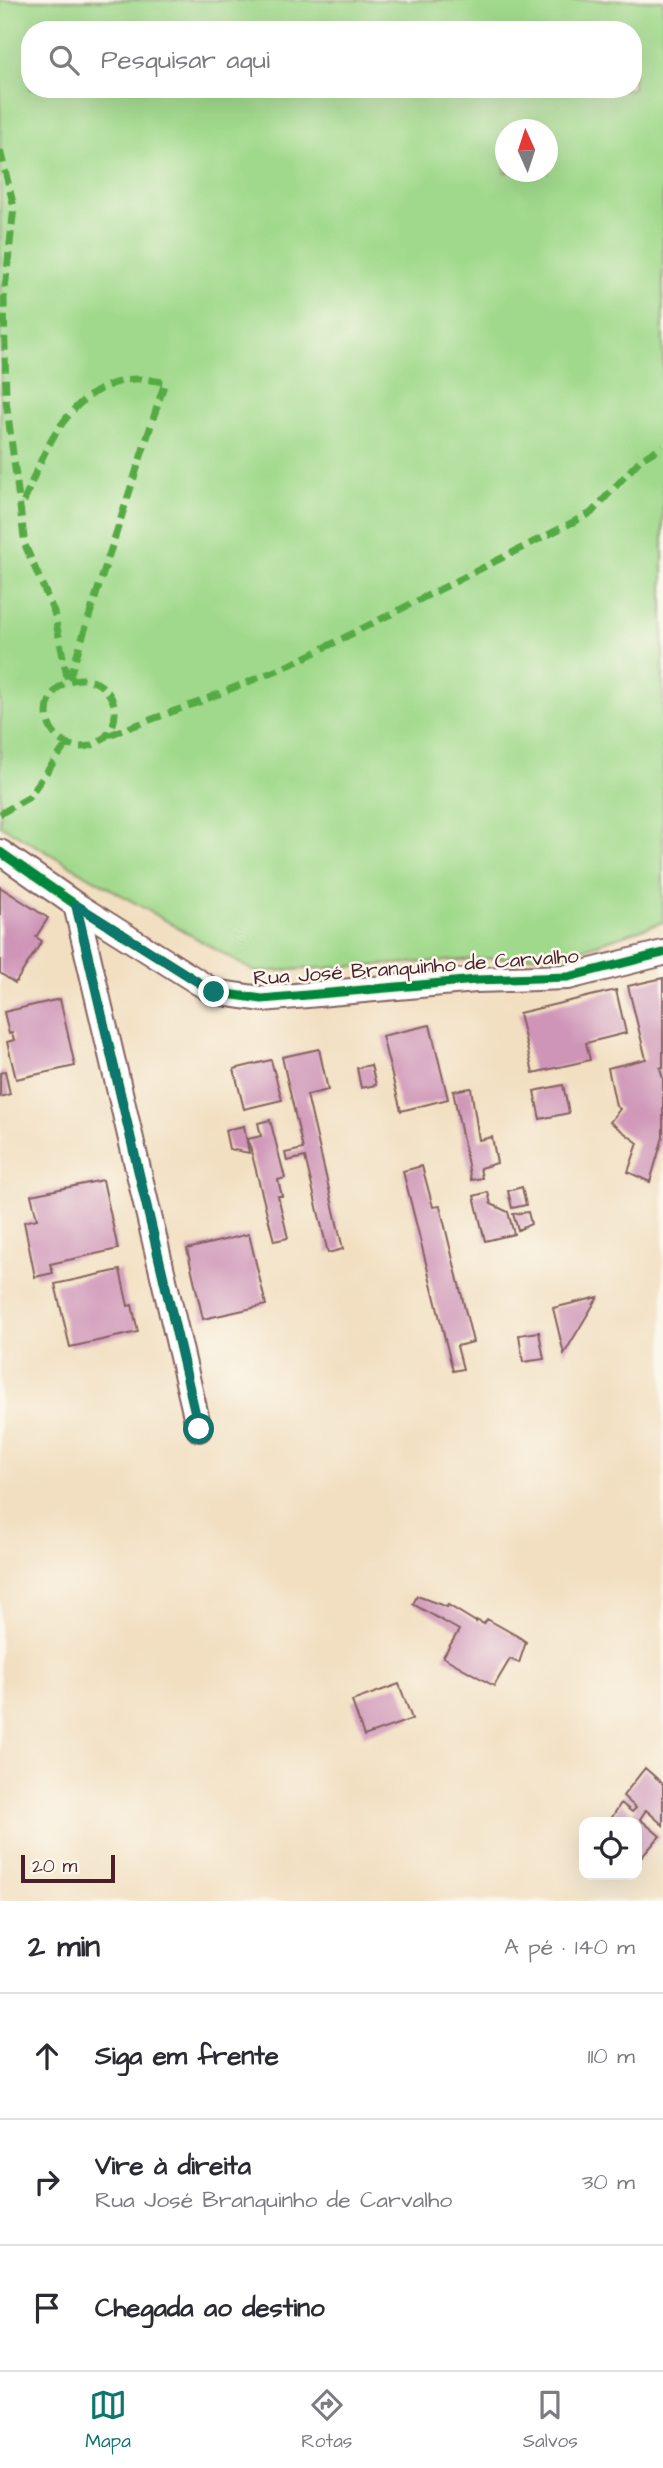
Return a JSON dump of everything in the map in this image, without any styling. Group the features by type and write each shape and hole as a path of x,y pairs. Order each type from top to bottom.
{"street":[{"name":"Rua José Branquinho de Carvalho","path":"0,852 76,905 214,992 262,999 476,980 568,977 663,953"},
{"path":"76,905 199,1429"}],"green space":[{"path":"0,0 663,0 663,922 567,954 255,972 0,825"}],"building":[{"path":"0,887 48,918 36,937 42,941 15,983 0,973"},
{"path":"663,978 663,1067 660,1068 663,1079 663,1137 650,1182 628,1172 638,1143 610,1122 620,1109 616,1106 608,1068 646,1059 628,986"},
{"path":"616,990 626,1033 586,1043 590,1060 533,1073 519,1013"},
{"path":"60,999 75,1066 16,1079 7,1042 14,1040 12,1033 9,1034 4,1012"},
{"path":"430,1025 448,1099 401,1111 382,1036"},
{"path":"319,1049 328,1090 307,1095 343,1249 328,1253 305,1157 287,1161 285,1153 303,1149 282,1057"},
{"path":"271,1060 282,1100 244,1109 234,1069"},
{"path":"371,1065 376,1085 361,1088 357,1068"},
{"path":"5,1071 10,1094 0,1097 0,1073"},
{"path":"563,1085 569,1113 540,1119 534,1091"},
{"path":"471,1088 479,1140 492,1137 497,1163 480,1168 482,1178 471,1180 453,1091"},
{"path":"270,1120 285,1178 278,1180 282,1196 278,1196 288,1238 274,1241 248,1139 261,1136 258,1123"},
{"path":"244,1126 249,1153 229,1149 225,1130"},
{"path":"422,1166 433,1207 440,1206 473,1342 457,1346 463,1369 453,1371 403,1171"},
{"path":"103,1180 118,1249 50,1264 53,1273 35,1277 24,1222 37,1219 31,1195"},
{"path":"522,1187 526,1205 512,1208 508,1191"},
{"path":"488,1192 491,1204 508,1212 514,1234 485,1241 474,1196"},
{"path":"528,1212 531,1224 518,1230 513,1214"},
{"path":"249,1234 266,1305 203,1319 187,1249"},
{"path":"120,1270 128,1306 132,1305 138,1332 70,1347 55,1284"},
{"path":"598,1297 564,1354 553,1308"},
{"path":"539,1332 544,1359 523,1362 519,1335"},
{"path":"417,1596 447,1607 448,1605 476,1622 484,1624 487,1619 519,1637 526,1642 519,1663 510,1659 494,1686 443,1657 459,1630 413,1604"},
{"path":"399,1684 412,1719 364,1736 352,1701"},
{"path":"645,1768 663,1784 663,1825 646,1810 641,1817 612,1817 621,1803 632,1812 636,1808 623,1796"},
{"path":"642,1821 660,1836 642,1857"}],"marked path":[{"path":"0,150 14,207 4,298 6,400 25,545 54,612 68,682 165,382 127,380 105,387 71,412 47,448 21,509"},
{"path":"109,735 292,664 591,513 640,460 663,446"},
{"path":"81,679 94,682 105,689 112,700 115,713 112,726 105,737 94,744 81,747 68,744 57,737 50,726 47,713 50,700 57,689 68,682 81,679"},
{"path":"0,814 28,798 66,745"}],"cycle path":[{"path":"0,852 76,905 214,992 262,999 476,980 568,977 663,953"},
{"path":"76,905 199,1429"}],"route":[{"path":"199,1429 76,905 214,992"}]}
